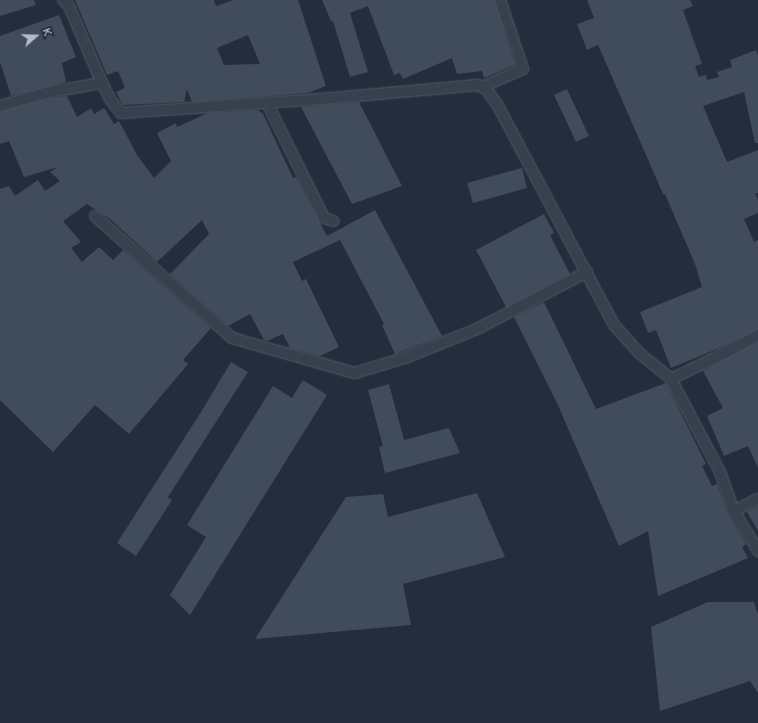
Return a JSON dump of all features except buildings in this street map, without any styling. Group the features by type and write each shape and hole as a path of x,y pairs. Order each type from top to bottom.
{"street":[{"path":"63,0 69,6 110,99 121,113 267,103 478,85 486,89 497,104 587,272 614,326 638,352 671,379 720,472 734,511 758,551"},
{"path":"482,87 523,69 500,0"},
{"path":"0,106 45,93 102,83"},
{"path":"267,103 324,218 334,221"},
{"path":"95,216 232,338 355,373 407,357 477,330 587,272"},
{"path":"671,379 758,335"},
{"path":"734,511 758,500"}]}
